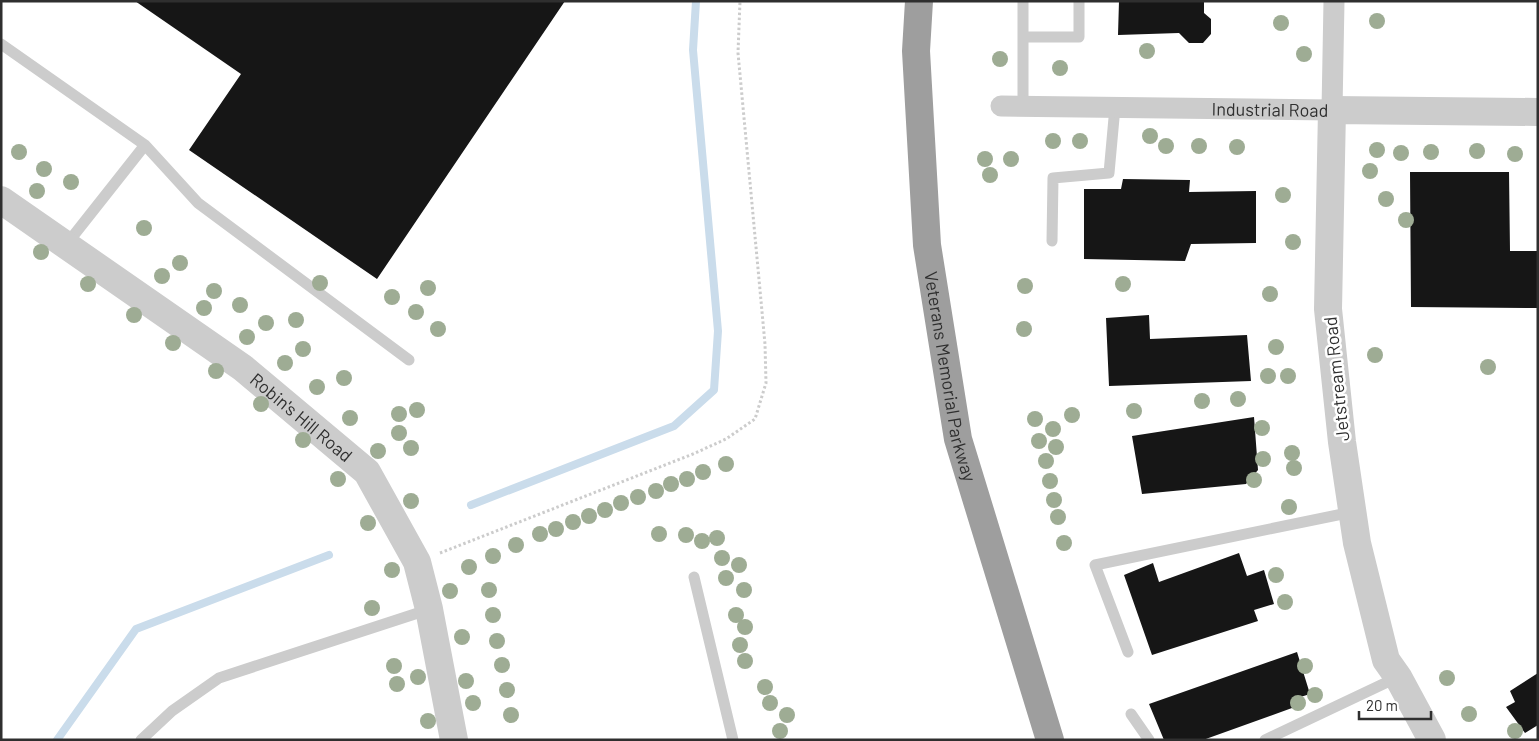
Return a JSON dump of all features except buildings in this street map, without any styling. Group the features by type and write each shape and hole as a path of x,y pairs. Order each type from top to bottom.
{"highway":[{"name":"Veterans Memorial Parkway","path":"919,1 916,51 927,245 958,439 1050,740"}],"street":[{"name":"Jetstream Road","path":"1334,1 1328,309 1342,442 1357,543 1386,660 1398,677 1432,740"},
{"name":"Industrial Road","path":"1001,106 1538,112"},
{"name":"Robin's Hill Road","path":"1,200 243,368 368,472 417,562 454,740"}],"lane":[{"path":"1023,1 1024,106"},
{"path":"1024,37 1079,37 1080,1"},
{"path":"1,44 145,145 198,203 409,360"},
{"path":"1052,241 1053,178 1108,173 1115,108"},
{"path":"66,245 145,145"},
{"path":"1128,652 1096,565 1352,512"},
{"path":"694,577 733,740"},
{"path":"140,740 172,710 219,678 421,612"},
{"path":"1266,740 1398,677"},
{"path":"1131,714 1149,740"}],"path":[{"path":"417,562 693,454 726,439 755,419 766,382 765,344 738,53 740,1"}],"waterway":[{"path":"471,505 674,426 714,390 718,331 693,50 696,1"},
{"path":"57,740 136,629 329,555"}]}
